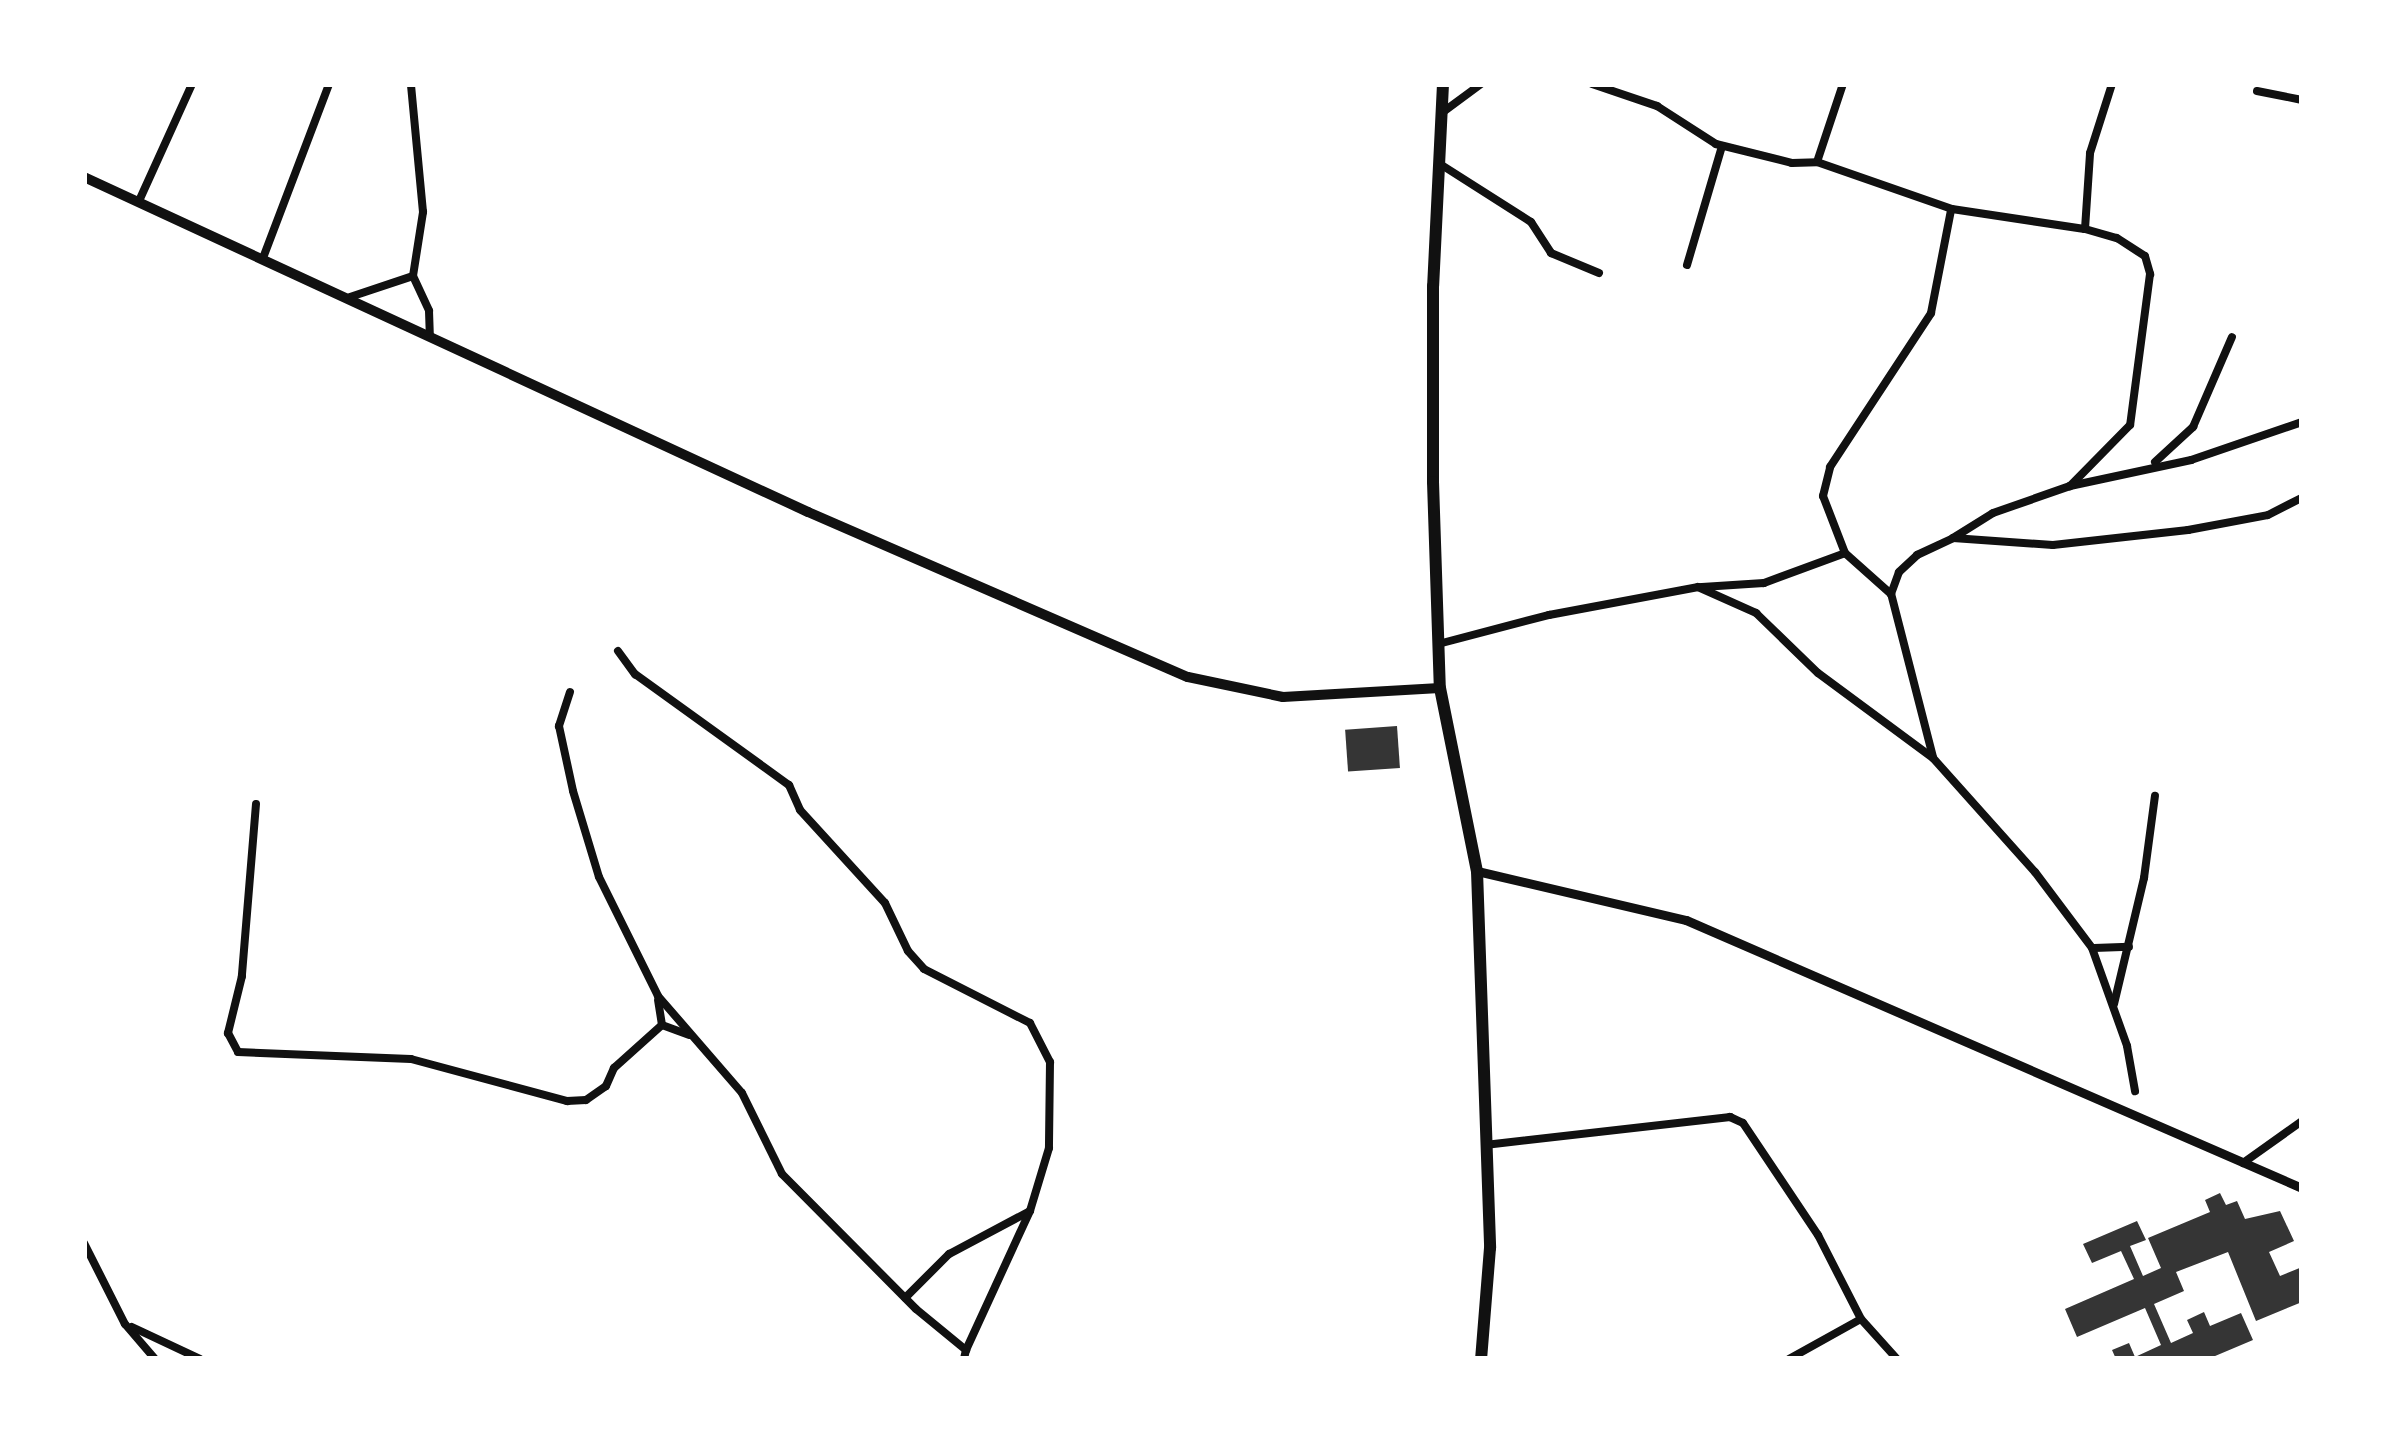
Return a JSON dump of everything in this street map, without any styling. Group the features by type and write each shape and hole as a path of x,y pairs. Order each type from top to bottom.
{"main road":[{"path":"1443,84 1433,286 1433,482 1441,688 1477,871 1490,1248 1481,1359"},
{"path":"84,176 808,512 1189,677 1283,697 1441,688"}],"street":[{"path":"139,201 192,84"},
{"path":"263,258 329,84"},
{"path":"411,84 423,212 413,275 430,311 430,334"},
{"path":"1442,113 1481,84"},
{"path":"1592,84 1657,106 1722,145 1792,163 1817,162 1952,209 2085,229 2116,238 2145,256 2150,274 2130,424 2070,486"},
{"path":"1817,162 1843,84"},
{"path":"2085,229 2090,154 2112,84"},
{"path":"2257,91 2302,100"},
{"path":"1687,265 1722,145"},
{"path":"1440,164 1531,222 1551,254 1599,273"},
{"path":"1933,758 1891,594 1845,553 1823,496 1830,467 1931,313 1952,209"},
{"path":"350,297 413,275"},
{"path":"2136,470 2162,460 2193,427 2232,337"},
{"path":"1891,594 1899,572 1918,555 1993,513 2070,486 2192,460 2302,422"},
{"path":"1953,538 2053,545 2235,522 2268,515 2302,498"},
{"path":"1442,643 1550,615 1698,587 1764,583 1845,553"},
{"path":"1698,587 1756,613 1818,673 1933,758 2017,849 2092,948 2114,1005 2134,1091"},
{"path":"570,692 559,726 573,790 599,877 658,996 742,1094 782,1174 965,1355 1030,1211 1049,1148 1050,1062 1030,1023 924,969 908,951 885,903 800,810 789,785 635,674 618,651"},
{"path":"2114,1005 2155,796"},
{"path":"256,804 242,976 228,1033 238,1052 310,1051 411,1059 567,1101 586,1100 606,1086 614,1068 662,1025"},
{"path":"1477,871 1686,920 2302,1188"},
{"path":"2092,948 2129,947"},
{"path":"658,996 662,1025"},
{"path":"662,1025 693,1036"},
{"path":"1485,1145 1730,1117 1743,1123 1818,1234 1861,1319 1897,1359"},
{"path":"2243,1162 2302,1121"},
{"path":"905,1298 949,1254 1030,1211"},
{"path":"84,1244 125,1324 155,1359"},
{"path":"1789,1359 1861,1319"},
{"path":"125,1324 200,1359"}],"building":[{"path":"1397,726 1400,768 1348,772 1345,730"},
{"path":"2220,1193 2226,1205 2237,1201 2245,1219 2280,1211 2294,1241 2269,1252 2280,1276 2302,1267 2302,1302 2256,1321 2228,1252 2176,1272 2184,1291 2154,1304 2171,1343 2193,1333 2187,1320 2204,1312 2210,1326 2241,1313 2253,1340 2208,1359 2116,1359 2112,1350 2129,1343 2135,1357 2161,1345 2145,1308 2077,1337 2065,1309 2134,1279 2121,1251 2092,1263 2083,1244 2137,1221 2146,1240 2130,1246 2143,1276 2161,1268 2148,1238 2210,1212 2205,1200"}]}
